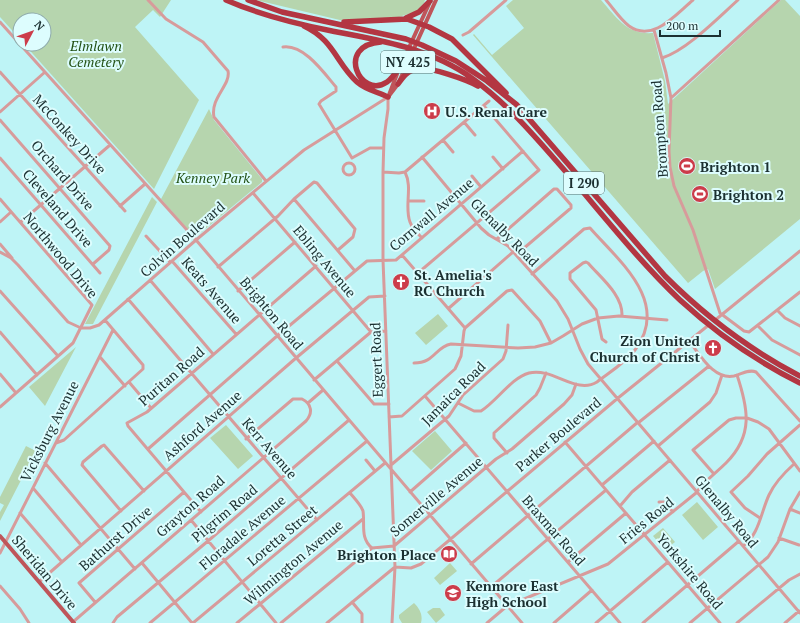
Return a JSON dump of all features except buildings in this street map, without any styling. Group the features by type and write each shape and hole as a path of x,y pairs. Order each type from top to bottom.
{"highway":[{"name":"I 290","path":"226,0 270,16 391,42 419,51 471,77 491,92 515,115 663,282 704,321 745,352 800,383"},
{"name":"I 290","path":"248,0 282,12 330,22 422,45 456,61 487,81 517,105 665,276 685,296 749,346 800,376"},
{"path":"400,19 416,15 432,0"},
{"path":"330,22 410,19 423,24 449,37 460,46 517,105"},
{"path":"291,21 314,31 322,37 356,82 367,89 388,97"},
{"path":"391,42 372,42 363,46 355,59 355,68 358,74 366,82 380,84 388,81 401,65"},
{"path":"398,84 405,75 411,71 418,68 424,68 467,80 491,92"}],"main road":[{"name":"NY 425","path":"388,97 398,84 432,0"},
{"name":"NY 425","path":"401,65 423,24"},
{"path":"388,97 401,65"},
{"name":"Sheridan Drive","path":"0,536 74,622"}],"street":[{"path":"148,0 166,19 203,42 228,71 228,78 214,105 214,117 266,181"},
{"path":"463,35 469,32 506,0"},
{"path":"606,0 625,22 631,27 642,31 654,30 664,25 693,0"},
{"path":"662,58 683,47 738,0"},
{"path":"670,98 779,0"},
{"name":"Brighton Road","path":"0,22 196,240 314,380 391,467 410,492 522,623"},
{"name":"Brompton Road","path":"654,30 666,73 670,98 669,150 671,175 679,199 693,230 716,302 722,315"},
{"path":"283,47 285,46 296,49 308,56 336,87 336,91 320,101 319,104 352,158"},
{"name":"McConkey Drive","path":"0,72 124,211"},
{"path":"0,112 45,72"},
{"name":"Colvin Boulevard","path":"81,328 94,327 105,320 196,240 304,150 388,97"},
{"name":"Eggert Road","path":"388,97 383,148 383,260 395,567 392,623"},
{"path":"383,172 405,172 489,101"},
{"path":"418,273 539,170 484,106"},
{"name":"Orchard Drive","path":"0,120 109,244 110,249 93,264"},
{"path":"464,122 475,135"},
{"path":"443,140 453,152"},
{"path":"21,222 110,145"},
{"path":"350,164 352,158 370,148 383,148"},
{"name":"Cornwall Avenue","path":"148,449 277,336 367,261 396,260 523,151"},
{"name":"Glenalby Road","path":"422,157 485,232 504,243 561,307 573,329 582,354 601,379 800,612"},
{"path":"493,157 503,169"},
{"name":"Cleveland Drive","path":"0,158 100,273"},
{"path":"405,172 409,182 410,223 422,238"},
{"path":"472,176 481,187"},
{"path":"218,267 275,219 294,198 312,183 316,182 353,226 355,231 353,237 338,250"},
{"path":"120,206 145,184"},
{"path":"497,239 554,189 557,189 571,205 571,208 516,255"},
{"name":"Ebling Avenue","path":"253,193 371,332"},
{"path":"294,198 356,271"},
{"name":"Northwood Drive","path":"0,199 92,304 92,307 81,328"},
{"path":"409,201 424,201"},
{"path":"0,222 11,212"},
{"path":"458,403 474,411 481,411 522,376 532,372 546,373 576,384 588,386 601,379 629,357 635,350 643,336 647,318 646,303 638,283 590,228 584,229 532,274"},
{"path":"146,236 171,262"},
{"path":"238,290 295,242"},
{"path":"1,245 3,249 0,252 15,261"},
{"path":"0,407 75,341 81,328 66,320 1,245"},
{"name":"Parker Boulevard","path":"395,567 411,568 418,566 618,398 800,251"},
{"path":"449,308 513,252"},
{"path":"402,255 465,328"},
{"name":"Keats Avenue","path":"171,262 236,334"},
{"path":"606,342 602,339 598,318 594,307 569,277 570,273 584,262 588,263 616,295 621,306 622,316"},
{"name":"Puritan Road","path":"201,512 127,423 151,408 258,314 316,266"},
{"path":"150,280 213,354"},
{"path":"389,417 402,416 455,369 460,359 465,328 507,291 512,290 540,321 551,342"},
{"path":"0,291 58,356"},
{"path":"722,315 746,332 749,332 778,311 800,292"},
{"name":"Ashford Avenue","path":"39,582 353,310 369,297 385,296"},
{"name":"Kerr Avenue","path":"128,300 317,520"},
{"path":"778,311 785,318 800,326"},
{"path":"414,363 427,361 448,344 535,347 551,342 582,324 598,318 622,316 667,320"},
{"path":"56,443 64,440 143,370 143,366 105,320"},
{"name":"Jamaica Road","path":"391,467 445,419 452,412 463,395 501,361 505,356 508,325"},
{"path":"758,326 772,340 800,355"},
{"name":"Vicksburg Avenue","path":"0,552 113,330"},
{"path":"314,380 371,332 386,331"},
{"path":"0,332 37,375"},
{"path":"689,341 714,371 722,375 738,375 750,371 758,373 800,421"},
{"path":"100,357 125,386"},
{"path":"337,361 374,404 389,404"},
{"path":"471,564 638,422 710,366"},
{"path":"507,453 494,438 494,434 536,395 546,373"},
{"path":"0,374 16,393"},
{"path":"658,446 710,402 716,393 722,375"},
{"name":"Fries Road","path":"487,623 507,606 608,564 697,492 704,482 727,462 736,450 744,433 747,418 746,401 738,375"},
{"path":"129,382 151,408"},
{"name":"Somerville Avenue","path":"372,548 394,546 496,459 507,453 564,404 572,395 576,384"},
{"path":"246,439 291,400 300,398 308,403 323,390"},
{"name":"Braxmar Road","path":"425,396 620,623"},
{"name":"Grayton Road","path":"74,622 308,419 311,410 308,403"},
{"path":"714,474 693,450 729,420 736,418 747,418 766,426 800,471"},
{"name":"Pilgrim Road","path":"113,623 117,617 159,583 349,420"},
{"path":"760,518 748,511 731,492 744,481 764,456 800,425"},
{"name":"Floradale Avenue","path":"150,623 367,441"},
{"path":"602,485 654,441"},
{"name":"Yorkshire Road","path":"565,442 720,623"},
{"path":"410,492 466,443"},
{"path":"121,511 82,465 83,462 104,445 144,491"},
{"path":"366,460 375,471"},
{"path":"620,506 632,492 670,460"},
{"name":"Loretta Street","path":"192,623 350,493 385,462"},
{"path":"45,463 135,569"},
{"path":"743,546 752,536 766,501 774,486 785,472 794,464"},
{"path":"33,488 81,545"},
{"path":"491,587 606,490"},
{"name":"Bathurst Drive","path":"96,602 79,583 184,492"},
{"path":"690,623 770,554 779,538 790,509 800,492"},
{"path":"281,623 372,548 367,544 364,538 361,507 350,493"},
{"path":"659,502 664,502 672,512"},
{"path":"790,509 800,513"},
{"path":"20,513 62,562"},
{"path":"568,562 626,513"},
{"name":"Wilmington Avenue","path":"237,623 363,518"},
{"path":"191,520 276,623"},
{"path":"779,538 799,545"},
{"path":"643,623 739,541"},
{"path":"596,623 668,562"},
{"path":"142,563 192,623"},
{"path":"327,623 395,567"},
{"path":"737,623 779,588 800,574"},
{"path":"0,586 20,609 29,623"},
{"path":"554,623 592,590"},
{"path":"352,602 362,614 362,623"},
{"path":"785,623 800,612"}],"green space":[{"name":"Elmlawn Cemetery","path":"0,0 171,0 160,17 153,10 135,27 199,100 154,189 31,52 52,52 52,12 12,12 12,30 0,17"},
{"path":"256,0 425,0 417,11 399,17 344,21"},
{"path":"513,0 601,0 623,24 629,28 644,33 653,33 665,81 668,104 781,0 785,0 800,16 800,219 715,289 708,269 703,271 688,283 473,35 474,34 492,55 524,28 506,6"},
{"name":"Kenney Park","path":"209,109 214,120 262,179 262,182 198,235 193,235 161,199"},
{"path":"152,197 157,202 93,324 85,324"},
{"path":"438,314 448,326 426,345 415,333"},
{"path":"76,347 45,406 29,387"},
{"path":"226,425 253,456 238,469 210,438"},
{"path":"435,431 452,451 431,470 412,451"},
{"path":"26,446 36,451 0,521 0,512 4,505 0,503 0,497"},
{"path":"697,502 718,527 703,540 682,515"},
{"path":"663,528 675,542 665,550 653,536"},
{"path":"450,563 457,571 440,585 434,578"},
{"path":"414,603 422,617 421,623 402,623 399,615"},
{"path":"433,608 440,608 445,615 436,623 427,612"}],"place":[{"name":"U.S. Renal Care","path":"432,111"},
{"name":"Brighton 1","path":"687,166"},
{"name":"Brighton 2","path":"700,194"},
{"name":"St. Amelia's RC Church","path":"401,282"},
{"name":"Zion United Church of Christ","path":"713,348"},
{"name":"Brighton Place","path":"449,554"},
{"name":"Kenmore East High School","path":"453,593"}]}
